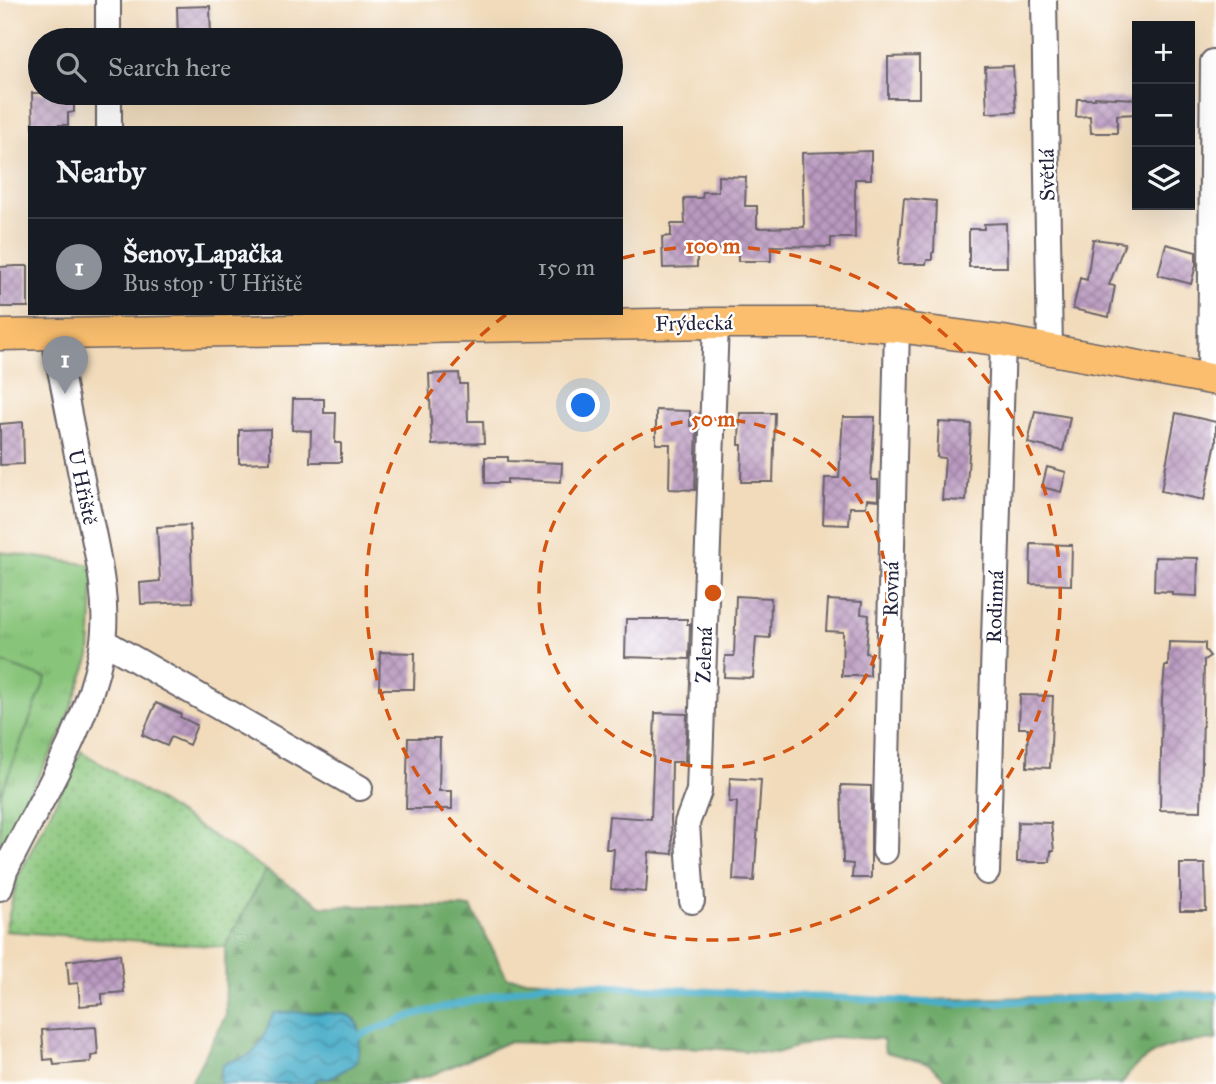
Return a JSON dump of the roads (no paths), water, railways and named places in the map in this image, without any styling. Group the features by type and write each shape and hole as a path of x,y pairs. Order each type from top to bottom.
{"main road":[{"name":"Frýdecká","path":"0,334 53,334 110,323 803,322 897,327 1003,341 1213,380"}],"street":[{"path":"108,0 108,28"},
{"name":"Světlá","path":"1044,0 1050,350"},
{"path":"1213,380 1213,61 1216,62"},
{"path":"109,105 109,126"},
{"name":"Zelená","path":"692,901 687,823 699,791 716,323"},
{"name":"Rovná","path":"885,851 897,327"},
{"name":"U Hřiště","path":"0,888 10,859 55,777 80,724 94,682 103,641 103,598 95,544 53,334"},
{"name":"Rodinná","path":"987,872 1003,341"},
{"path":"103,641 360,788"}],"water":[{"path":"274,1013 350,1016 357,1025 360,1038 356,1063 329,1079 317,1079 313,1084 222,1084 222,1066 253,1053"}],"waterway":[{"path":"352,1038 416,1014 546,983 958,1004 1177,994 1216,996"}],"place":[{"name":"Šenov,Lapačka","path":"65,394"}]}
